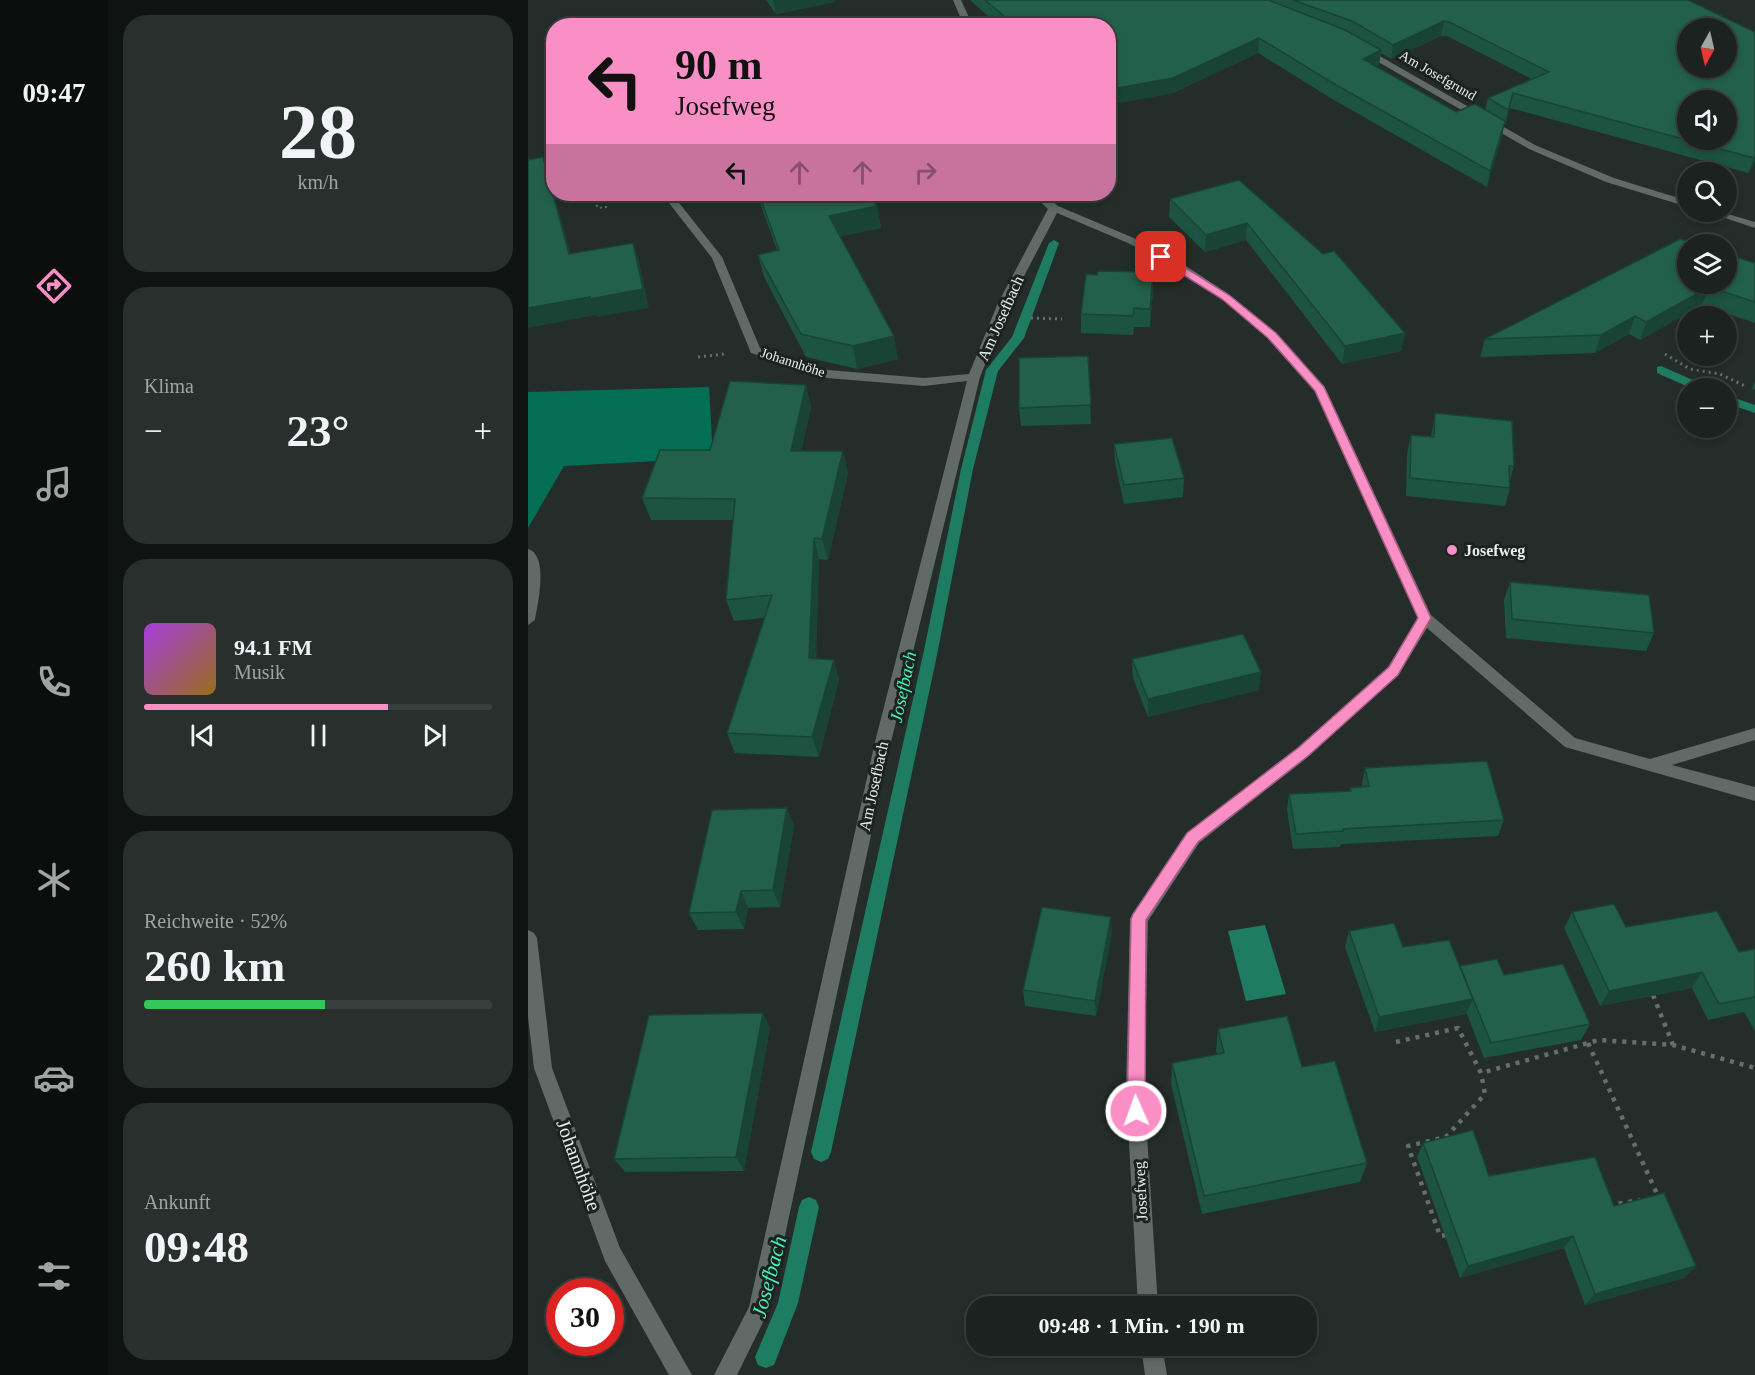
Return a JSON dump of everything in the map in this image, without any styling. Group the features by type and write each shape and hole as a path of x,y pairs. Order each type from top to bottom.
{"street":[{"path":"957,0 965,18"},
{"name":"Am Josefgrund","path":"1357,46 1532,147 1610,180 1677,201"},
{"name":"Johannhöhe","path":"673,201 717,257 755,350 826,374 924,382 974,377"},
{"path":"1046,201 1054,208 1132,241 1176,264 1226,297 1272,335 1320,390 1425,618 1570,743 1754,795"},
{"name":"Am Josefbach","path":"725,1375 759,1310 883,742 974,377 1004,303 1054,208"},
{"path":"1737,220 1755,225"},
{"path":"528,554 535,577 528,620"},
{"name":"Josefweg","path":"1147,1296 1135,1089 1138,919 1193,838 1303,752 1394,671 1425,618"},
{"path":"1651,765 1755,734"},
{"name":"Johannhöhe","path":"528,938 543,1068 612,1254 681,1375"},
{"path":"1153,1356 1156,1375"}],"path":[{"path":"538,168 539,161 546,159"},
{"path":"592,201 599,208 606,207 606,201"},
{"path":"1038,318 1062,319"},
{"path":"1665,354 1690,369 1720,374 1745,386"},
{"path":"1653,995 1673,1045"},
{"path":"1396,1042 1458,1028 1481,1073 1485,1094 1446,1137 1408,1146 1440,1236 1446,1235"},
{"path":"1481,1073 1599,1040 1673,1045 1755,1068"},
{"path":"1588,1043 1658,1196 1611,1205 1615,1216"}],"shaded area":[{"path":"709,387 713,458 564,466 528,528 528,392"},
{"path":"1265,925 1286,994 1246,1001 1228,931"}],"building":[{"path":"985,0 1268,0 1345,30 1381,50 1363,59 1456,112 1475,104 1505,121 1490,171 1336,85 1259,38 1173,78 1118,88 1116,85 1116,18 1006,18"},
{"path":"1293,0 1688,0 1726,18 1677,18 1677,78 1737,78 1737,23 1755,32 1755,155 1754,158 1724,150 1737,150 1737,90 1677,90 1677,137 1513,93 1508,110 1488,98 1549,72 1449,22 1444,21 1393,45 1352,21"},
{"path":"543,157 546,168 546,201 555,201 569,254 633,243 643,289 528,308 528,160"},
{"path":"1239,180 1323,254 1334,251 1405,333 1345,346 1247,223 1206,235 1170,199"},
{"path":"762,201 873,201 877,206 829,216 894,336 853,346 801,334 758,255 779,250"},
{"path":"1677,241 1677,294 1696,294 1646,322 1635,316 1601,335 1485,339"},
{"path":"1737,257 1755,263 1755,302 1730,294 1737,294"},
{"path":"1098,271 1153,272 1150,309 1134,308 1133,316 1081,314 1086,274 1097,275"},
{"path":"1088,356 1091,405 1019,408 1019,358"},
{"path":"730,381 806,385 791,451 843,451 822,539 814,538 809,658 834,660 812,737 727,733 772,595 726,600 735,499 642,498 660,450 710,450"},
{"path":"1435,413 1512,421 1514,466 1509,466 1510,488 1410,478 1411,435 1434,437"},
{"path":"1172,438 1184,478 1124,485 1114,444"},
{"path":"1510,582 1649,595 1654,633 1512,619"},
{"path":"1243,634 1261,672 1148,699 1132,659"},
{"path":"1487,761 1504,820 1343,829 1343,831 1296,834 1289,794 1351,791 1350,788 1369,786 1365,768"},
{"path":"787,808 773,890 741,891 736,912 689,913 712,810"},
{"path":"1614,904 1626,927 1717,911 1739,952 1755,949 1755,997 1719,1004 1702,972 1609,991 1572,912"},
{"path":"1042,907 1111,917 1095,1001 1023,990"},
{"path":"1394,923 1403,947 1449,940 1473,999 1379,1017 1349,931"},
{"path":"1497,959 1504,975 1563,964 1590,1024 1491,1043 1460,966"},
{"path":"763,1013 736,1157 614,1159 649,1015"},
{"path":"1287,1016 1302,1067 1335,1061 1367,1163 1204,1196 1172,1063 1224,1053 1218,1029"},
{"path":"1473,1130 1489,1176 1595,1157 1614,1206 1664,1193 1696,1266 1595,1294 1573,1236 1468,1266 1423,1143"}],"waterway":[{"name":"Josefbach","path":"821,1152 930,655 967,469 992,370 1018,338 1054,243"},
{"path":"1661,370 1678,378"},
{"path":"1737,403 1755,409"},
{"name":"Josefbach","path":"766,1357 788,1303 809,1207"}],"place":[{"name":"Josefweg","path":"1452,550"}],"route":[{"path":"1136,1111 1138,919 1193,838 1303,752 1394,671 1425,618 1320,390 1272,335 1226,297 1176,264 1161,257"}]}
